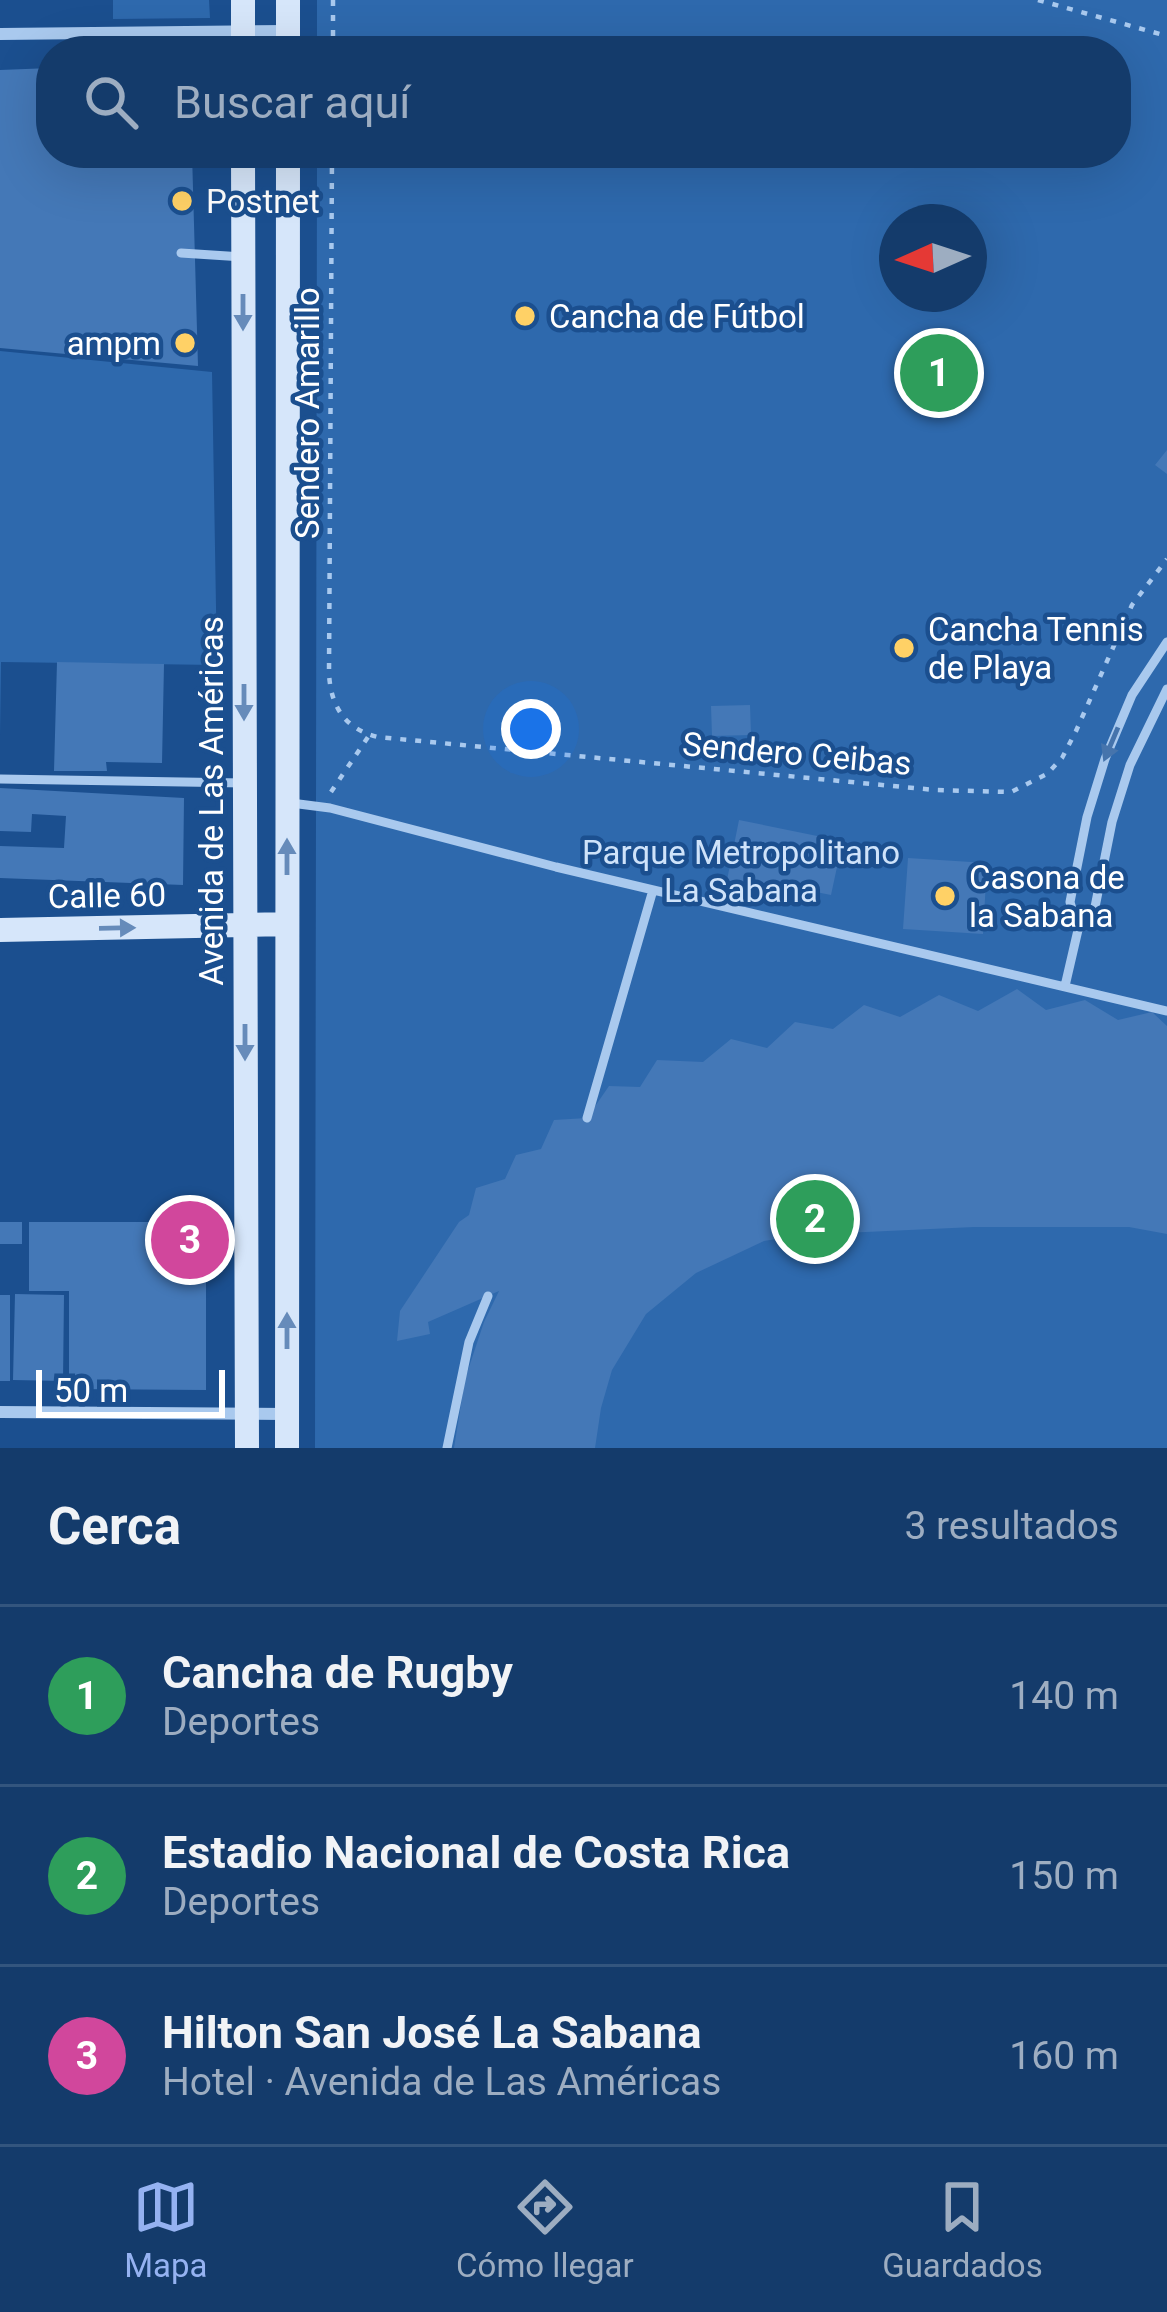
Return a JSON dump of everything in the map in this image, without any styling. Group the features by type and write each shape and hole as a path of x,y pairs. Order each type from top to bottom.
{"main road":[{"path":"243,0 243,36"},
{"path":"288,0 288,36"},
{"name":"Avenida de Las Américas","path":"243,168 247,1448"},
{"path":"287,1448 288,168"},
{"name":"Calle 60","path":"0,930 287,924"}],"street":[{"path":"0,34 69,36"},
{"path":"0,1412 287,1414"}],"lane":[{"path":"182,253 243,257"},
{"path":"1078,930 1070,902 1087,817 1132,694 1167,642"},
{"path":"1065,986 1078,930 1095,908 1112,822 1130,765 1167,689"},
{"path":"0,779 244,783"},
{"path":"288,802 1167,1011"},
{"path":"587,1118 653,890"},
{"path":"447,1448 469,1342 488,1296"}],"path":[{"path":"333,0 333,36"},
{"path":"1038,0 1167,35"},
{"name":"Sendero Amarillo","path":"329,674 332,168"},
{"name":"Sendero Ceibas","path":"369,735 911,788 1010,792 1030,786 1062,758 1132,604 1167,559"},
{"path":"316,674 329,674 336,707 346,721 369,735 321,807"}],"green space":[{"path":"113,0 209,0 210,18 113,19"},
{"name":"Parque Metropolitano La Sabana","path":"317,0 1167,0 1167,1448 315,1448 317,168 1131,168 1131,36 317,36"},
{"path":"0,351 212,372 217,665 1,662 0,735"}],"building":[{"path":"36,69 36,168 192,168 198,366 0,348 0,70"},
{"path":"1167,450 1167,474 1155,465"},
{"path":"57,662 164,664 162,763 106,762 107,771 54,771"},
{"path":"750,705 751,735 712,736 711,706"},
{"path":"0,788 184,798 183,885 0,878 0,846 64,848 66,816 32,814 31,832 0,831"},
{"path":"739,820 832,839 826,865 837,867 831,895 801,889 798,904 725,890"},
{"name":"Casona de la Sabana","path":"908,858 987,863 983,934 903,929"},
{"path":"1017,989 1046,1010 1085,1000 1118,1020 1152,1012 1167,1026 1167,1234 1129,1227 974,1227 764,1241 696,1273 646,1314 612,1370 595,1448 454,1448 465,1379 499,1291 428,1322 430,1334 397,1341 400,1311 459,1222 469,1215 476,1188 505,1179 516,1155 541,1149 554,1120 587,1118 609,1086 640,1087 657,1060 703,1062 731,1039 767,1048 795,1022 833,1029 864,1005 900,1017 939,995 978,1011"},
{"path":"0,1222 22,1222 22,1244 0,1244"},
{"path":"29,1222 206,1222 206,1390 69,1389 69,1291 29,1291"},
{"path":"15,1294 64,1295 63,1381 13,1380"},
{"path":"0,1295 10,1295 10,1381 0,1381"}],"place":[{"name":"Postnet","path":"182,201"},
{"name":"Cancha de Fútbol","path":"525,316"},
{"name":"ampm","path":"185,343"},
{"name":"Cancha de Rugby","path":"939,373"},
{"name":"Cancha Tennis de Playa","path":"904,648"},
{"name":"Casona de la Sabana","path":"945,896"},
{"name":"Estadio Nacional de Costa Rica","path":"815,1219"},
{"name":"Hilton San José La Sabana","path":"190,1240"}]}
